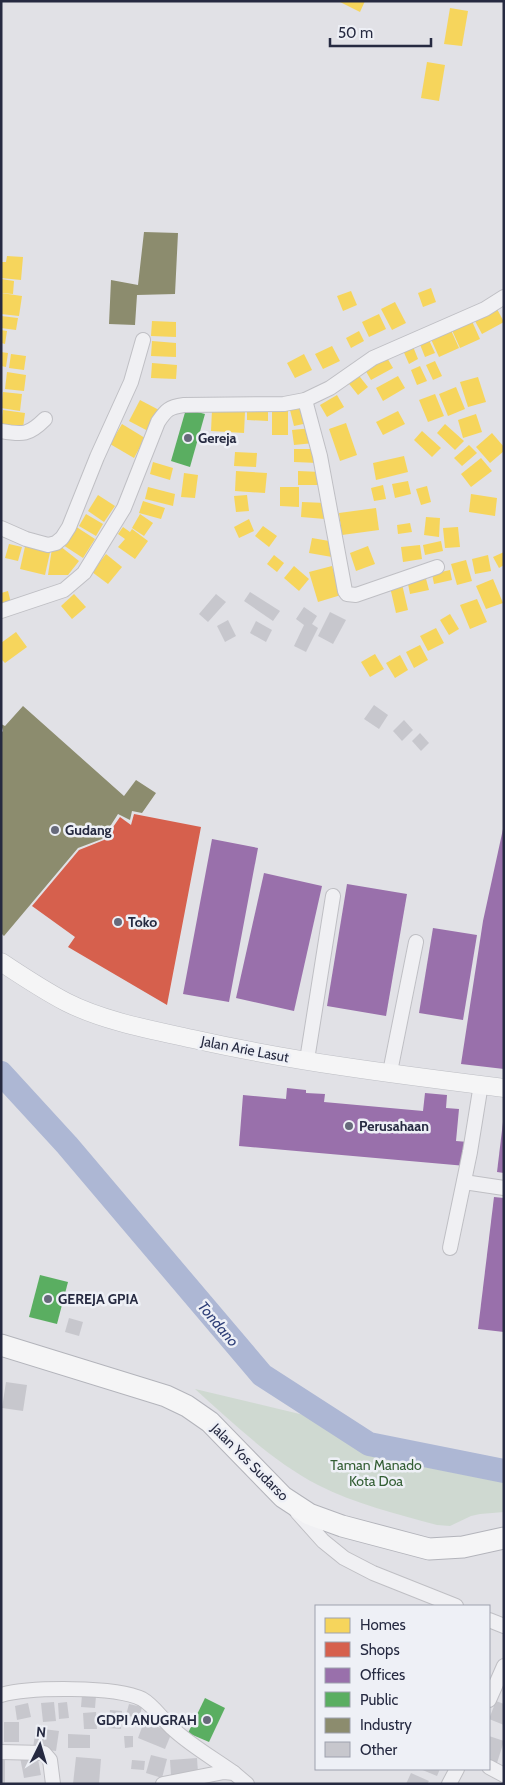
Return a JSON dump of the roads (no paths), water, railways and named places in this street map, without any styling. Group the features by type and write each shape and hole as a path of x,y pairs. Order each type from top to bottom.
{"highway":[{"name":"Jalan Yos Sudarso","path":"1,1345 166,1396 187,1406 210,1422 283,1497 309,1514 342,1526 429,1549 463,1548 504,1538"}],"main road":[{"name":"Jalan Arie Lasut","path":"1,962 21,976 67,1002 101,1015 171,1035 240,1050 504,1088"}],"street":[{"path":"1,611 64,590 84,573 124,508 158,422 166,411 175,406 192,404 284,404 304,400 330,388 373,358 485,309 504,297"},
{"path":"1,528 26,539 48,545 56,543 62,538 131,382 143,340"},
{"path":"304,400 320,456 347,594 351,596 356,595 436,567"},
{"path":"1,431 21,434 31,432 46,419"},
{"path":"307,1060 333,896"},
{"path":"390,1072 416,942"},
{"path":"450,1248 481,1084"},
{"path":"464,1182 504,1188"},
{"path":"283,1497 323,1541 344,1558 373,1573 453,1605"},
{"path":"490,1620 504,1626"},
{"path":"490,1698 504,1666"},
{"path":"1,1695 25,1691 74,1689 102,1690 142,1699 173,1729 247,1784"},
{"path":"1,1752 44,1753 50,1760 53,1784"},
{"path":"490,1768 504,1775"},
{"path":"448,1784 456,1770"},
{"path":"163,1784 219,1772 234,1774"}],"waterway":[{"name":"Tondano","path":"1,1073 67,1145 262,1375 369,1444 504,1471"}],"place":[{"name":"Gereja","path":"188,438"},
{"name":"Gudang","path":"55,830"},
{"name":"Toko","path":"118,922"},
{"name":"Perusahaan","path":"349,1126"},
{"name":"GEREJA GPIA","path":"48,1299"},
{"name":"GDPI ANUGRAH","path":"207,1720"}],"park label":[{"name":"Taman Manado Kota Doa","path":"376,1474"}]}
